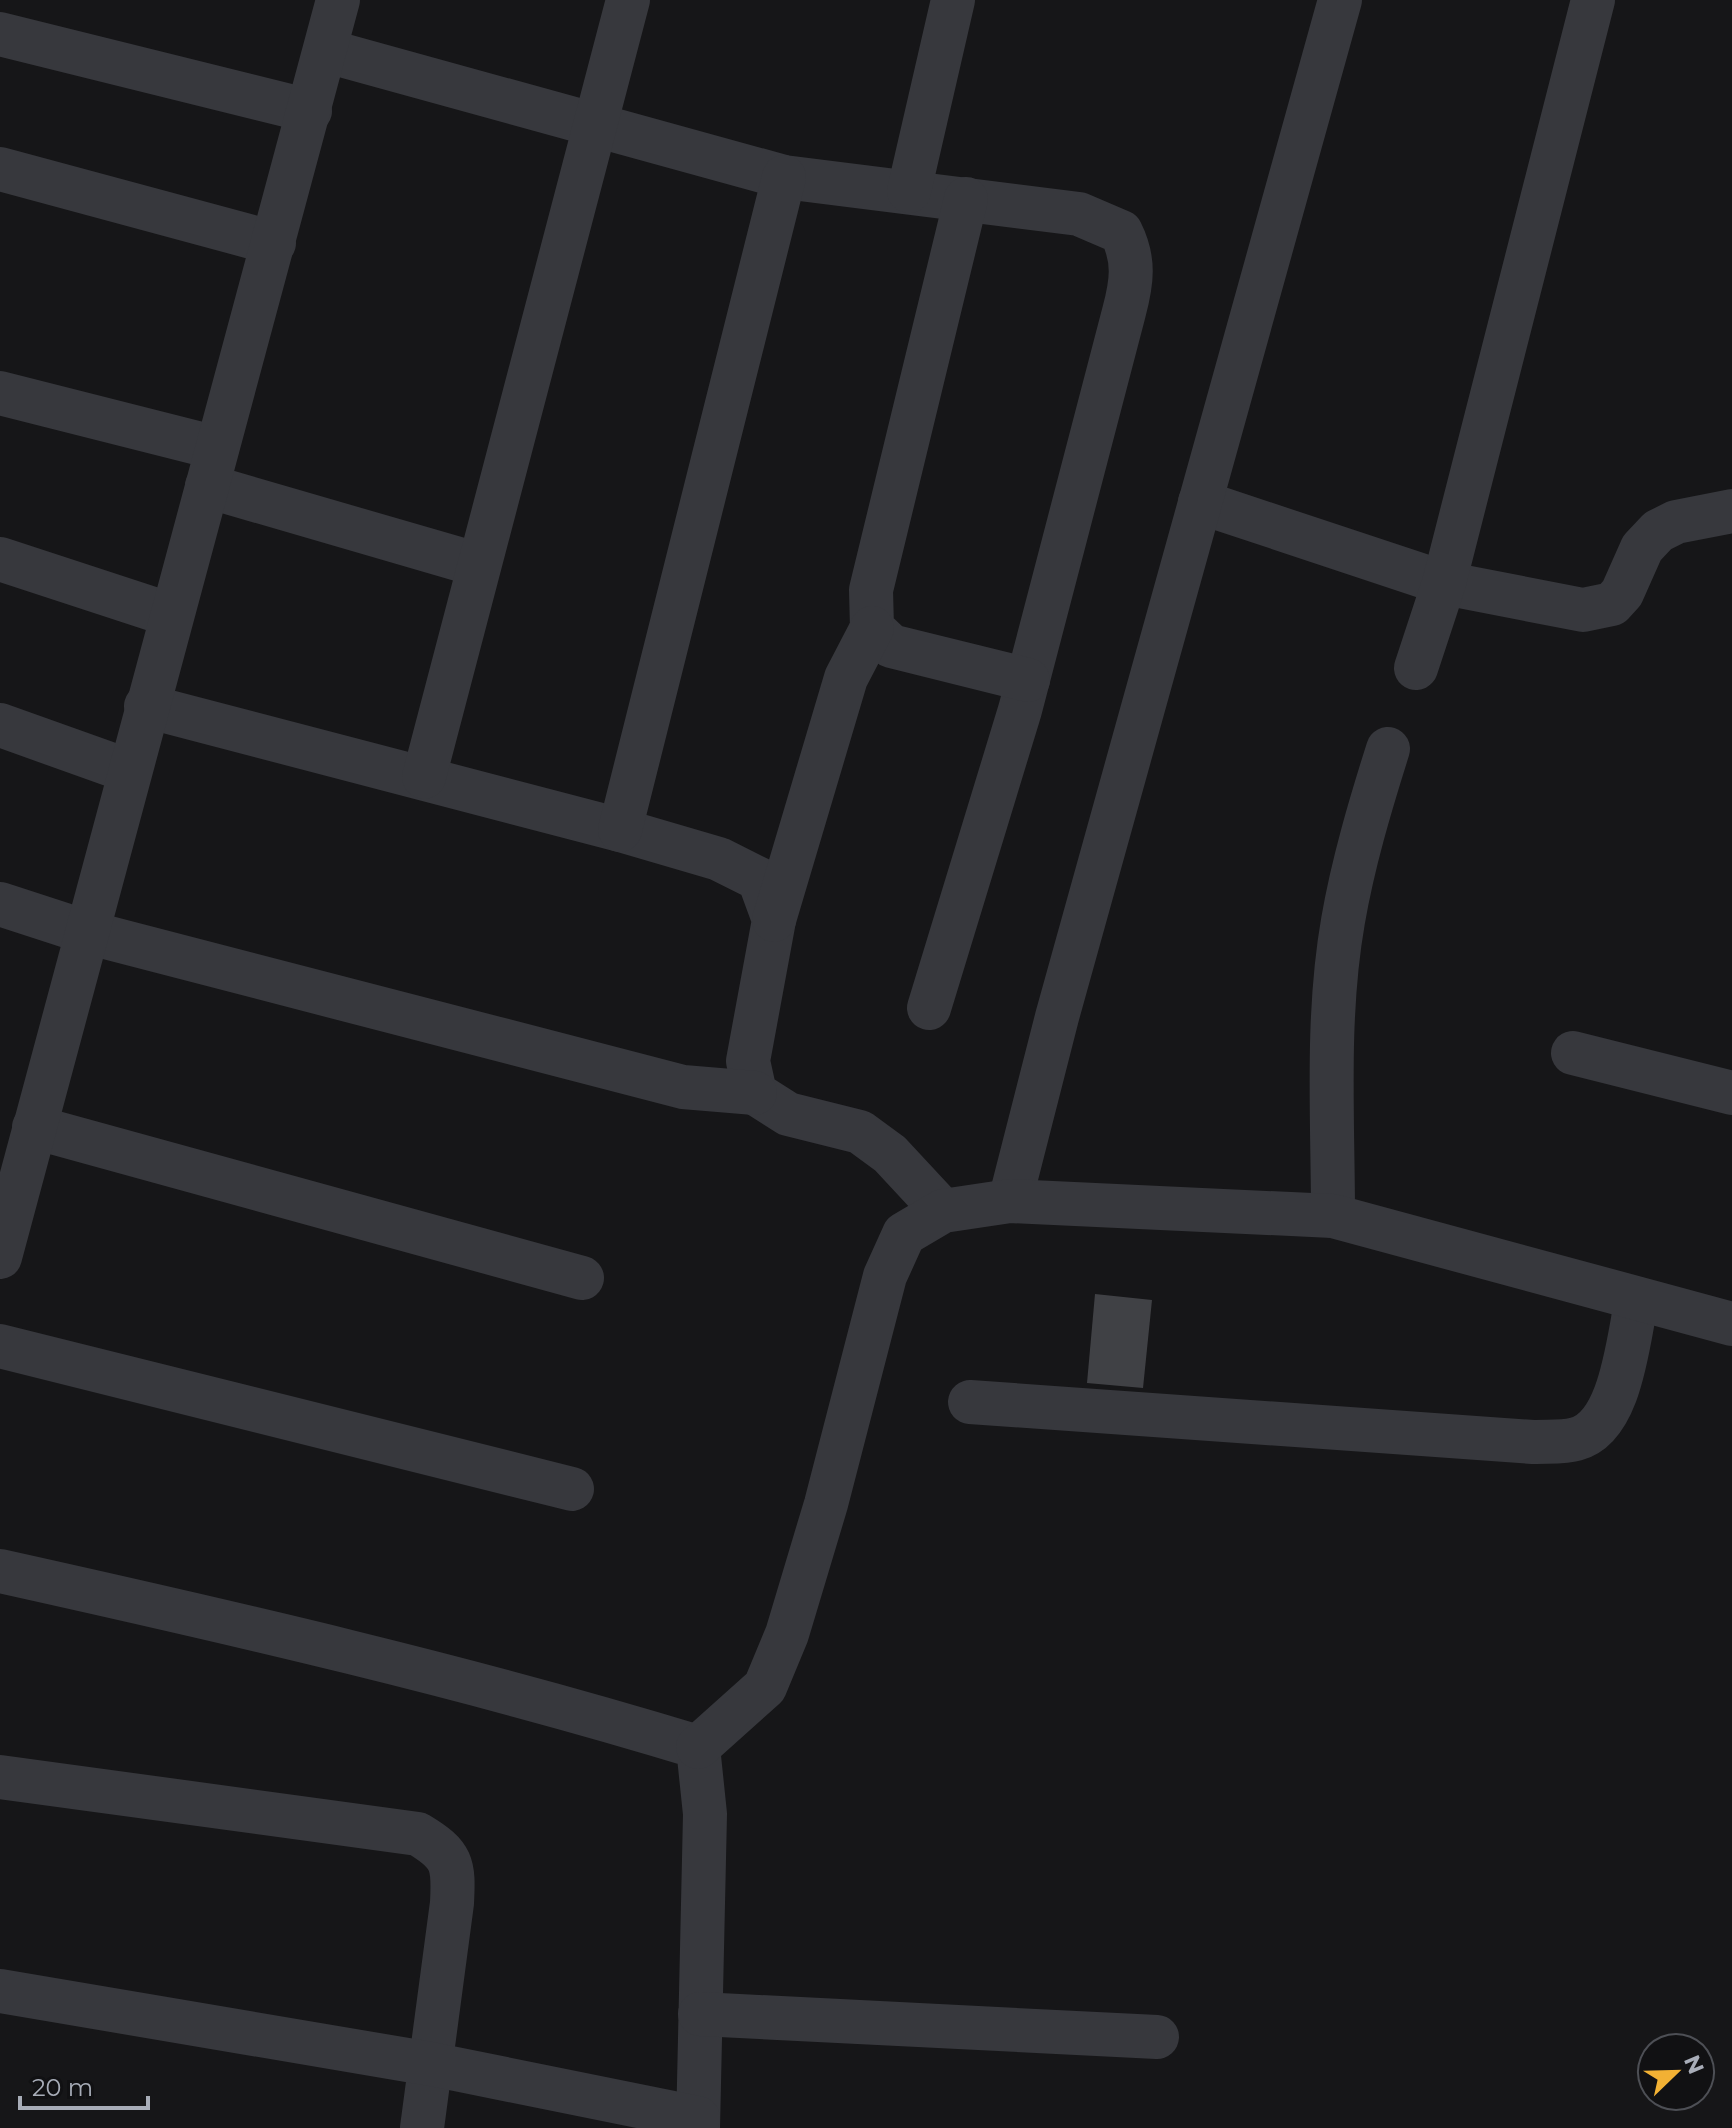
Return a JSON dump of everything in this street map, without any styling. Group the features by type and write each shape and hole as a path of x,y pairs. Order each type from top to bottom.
{"street":[{"path":"1,1246 327,51 338,0"},
{"path":"424,777 628,0"},
{"path":"909,191 953,0"},
{"path":"1010,1201 1057,1017 1340,0"},
{"path":"1416,668 1444,583 1593,0"},
{"path":"0,34 310,111"},
{"path":"327,51 784,177 1079,214 1121,232 1131,252 1132,281 1028,680 929,1008"},
{"path":"0,169 274,243"},
{"path":"620,830 784,177"},
{"path":"755,1093 748,1061 774,920 846,678 872,628 871,590 966,199"},
{"path":"0,393 479,565"},
{"path":"1200,502 1444,583 1583,610 1600,609 1612,604 1622,593 1642,548 1658,531 1676,522 1732,511"},
{"path":"0,559 171,615"},
{"path":"872,628 891,646 1028,680"},
{"path":"146,706 424,777 719,859 759,879 774,920"},
{"path":"0,725 129,771"},
{"path":"1333,1216 1333,1037 1343,923 1369,808 1388,749"},
{"path":"0,904 86,932 683,1087 755,1093 788,1114 860,1132 890,1154 943,1211"},
{"path":"1573,1053 1732,1093"},
{"path":"34,1127 582,1278"},
{"path":"698,1747 765,1687 787,1634 826,1504 885,1276 904,1234 943,1211 1010,1201 1333,1216 1732,1324"},
{"path":"970,1402 1533,1442 1577,1439 1600,1424 1614,1404 1637,1299"},
{"path":"0,1346 572,1489"},
{"path":"0,1571 162,1607 555,1704 698,1747"},
{"path":"0,1991 431,2064 698,2123 705,1814 698,1747"},
{"path":"0,1777 418,1834 442,1848 454,1870 422,2128"},
{"path":"700,2014 1157,2037"}],"building":[{"path":"1095,1294 1152,1300 1143,1388 1087,1383"}]}
